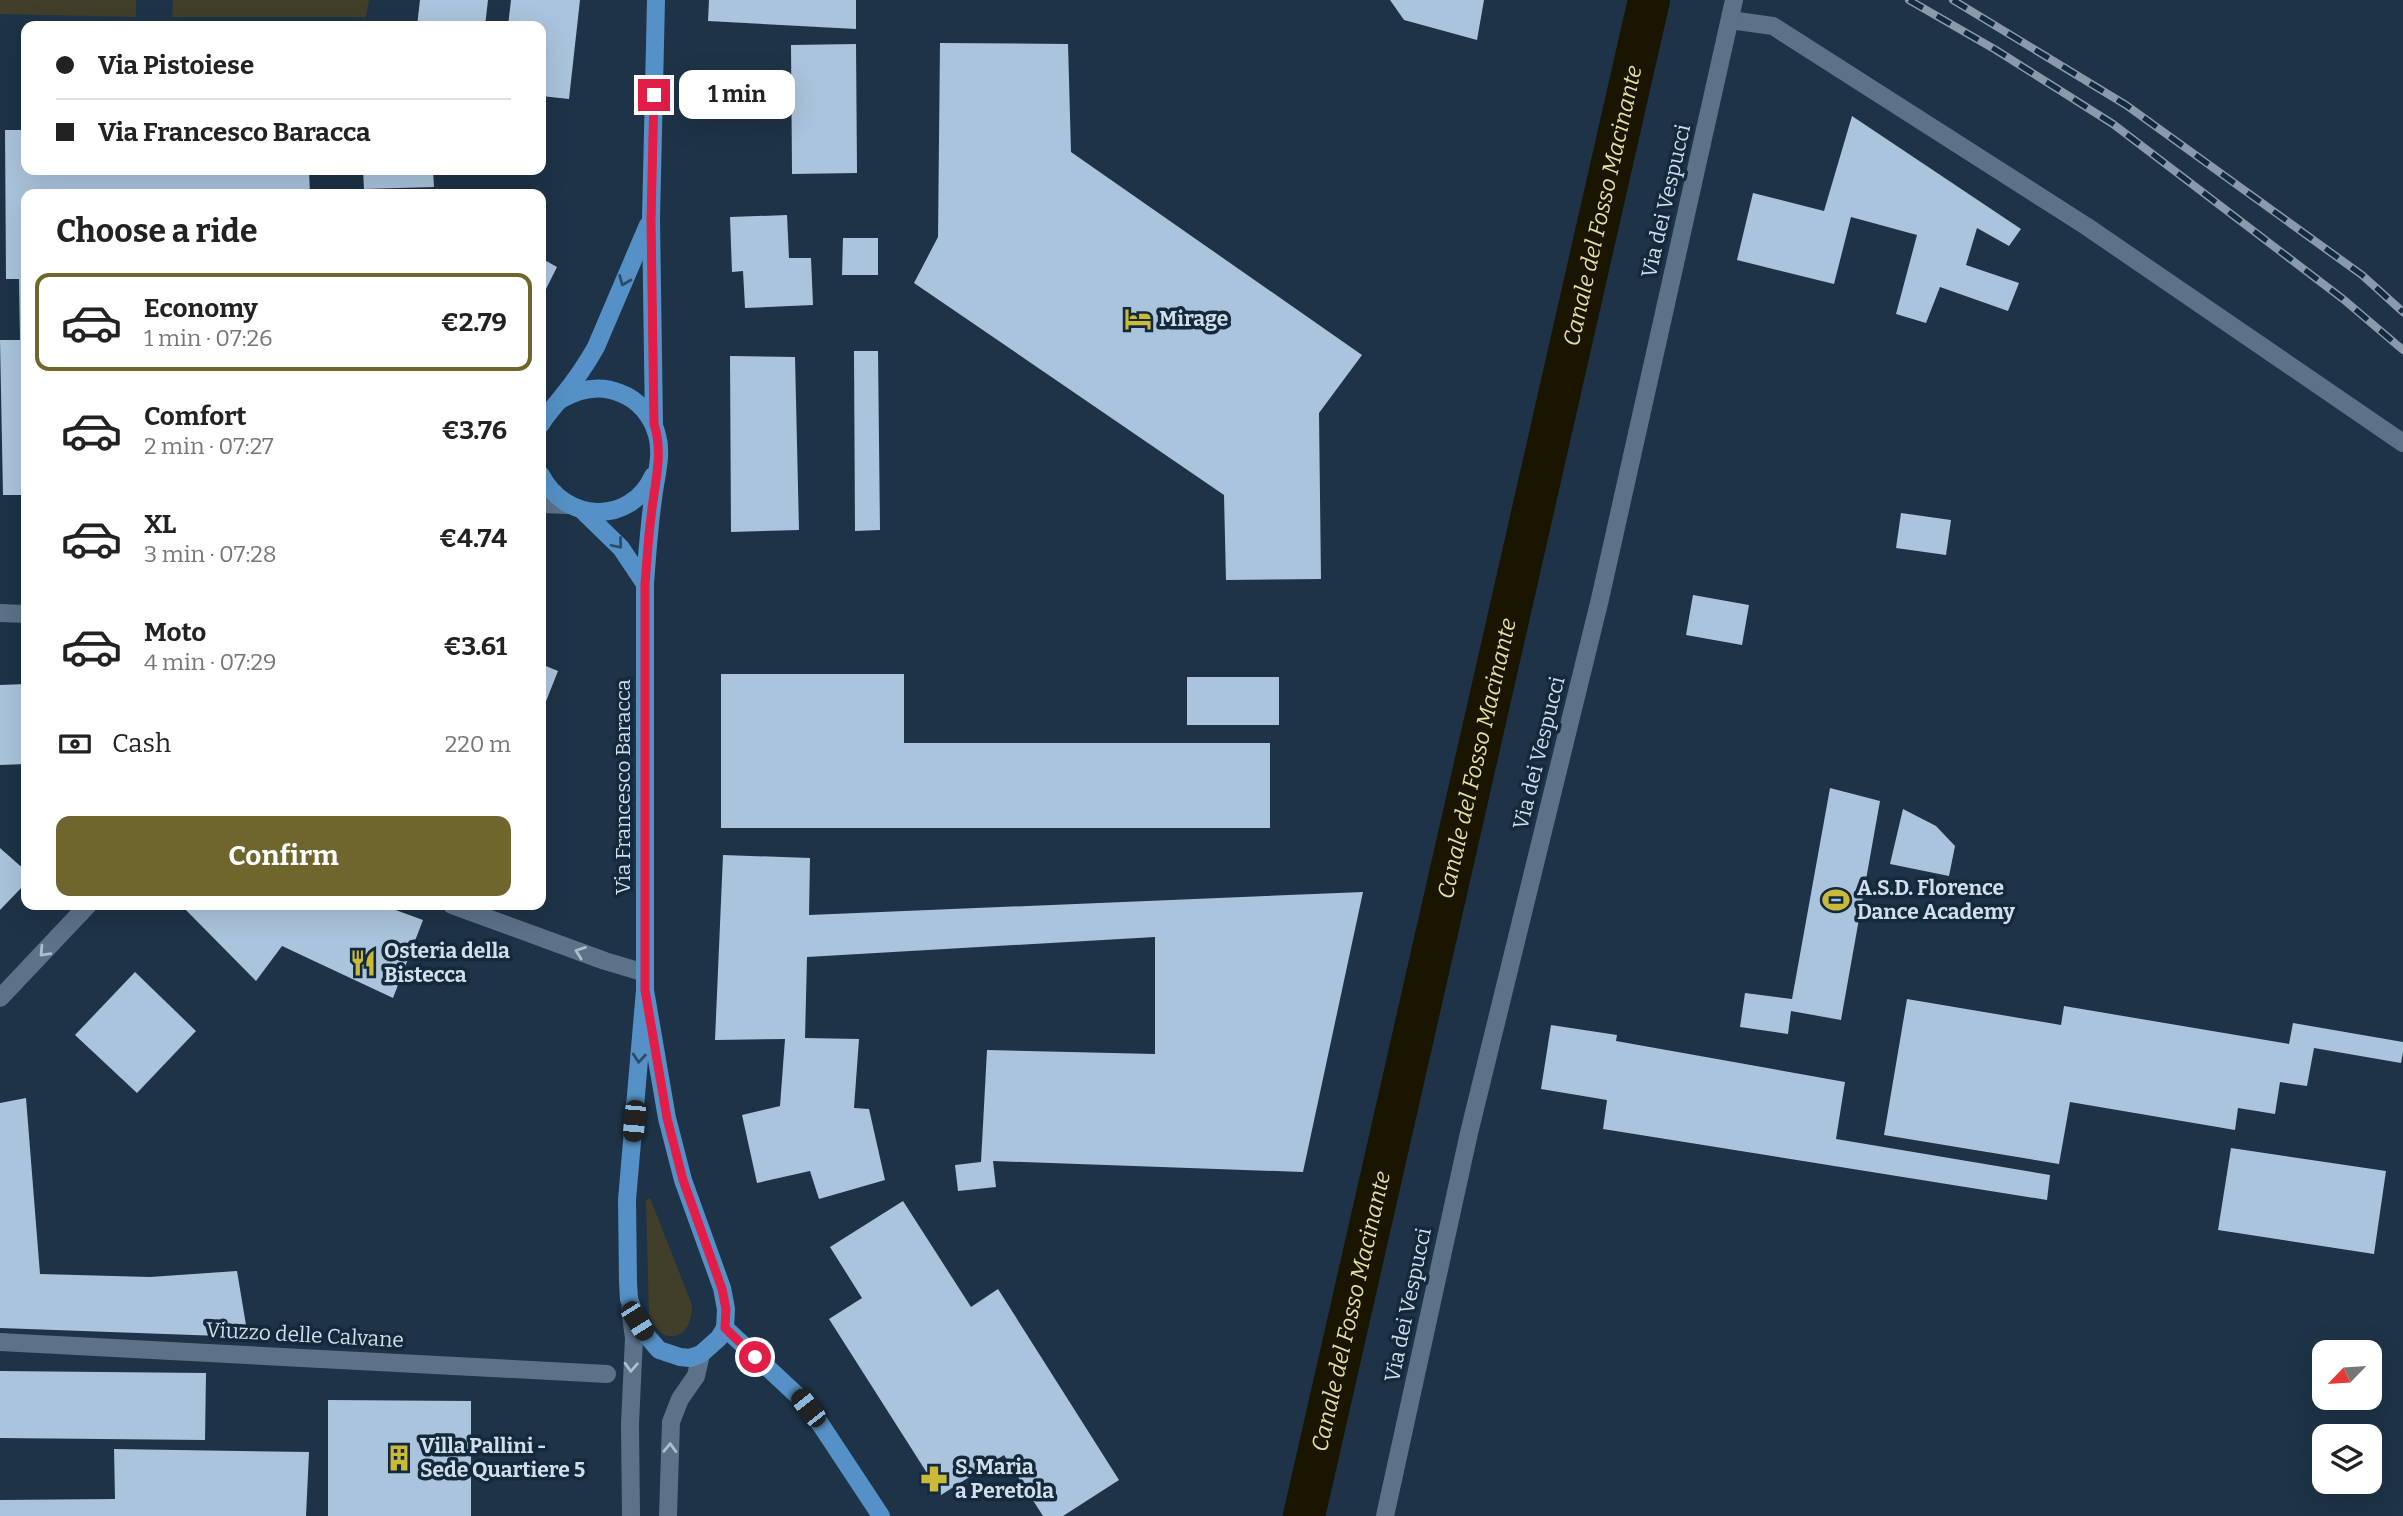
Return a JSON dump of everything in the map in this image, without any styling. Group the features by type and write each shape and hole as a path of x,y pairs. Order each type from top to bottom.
{"main road":[{"name":"Via Francesco Baracca","path":"656,0 651,219 654,424 659,438 659,454 645,584 645,981 627,1200 629,1299 637,1321 659,1350 690,1358 701,1354"},
{"name":"Via Francesco Baracca","path":"546,415 560,400 596,347 651,219"},
{"path":"560,400 573,392 604,388 634,399 654,424"},
{"path":"575,508 613,510 627,505 640,496 650,484 656,470"},
{"path":"546,482 555,496 607,532 645,584"},
{"name":"Via Francesco Baracca","path":"645,981 667,1118 683,1180 722,1289 726,1309 725,1328"},
{"path":"701,1354 712,1346 725,1328 799,1397 817,1419 881,1516"}],"street":[{"name":"Via dei Vespucci","path":"1385,1516 1469,1133 1600,599 1734,0"},
{"path":"1730,20 1773,26 2086,226 2403,443"},
{"path":"546,505 575,508"},
{"path":"0,613 21,614"},
{"path":"0,998 83,910"},
{"path":"466,910 605,961 645,981"},
{"name":"Via Francesco Baracca","path":"629,1299 634,1338 630,1424 631,1516"},
{"name":"Viuzzo delle Calvane","path":"0,1342 607,1374"},
{"path":"668,1516 671,1422 680,1399 696,1376 701,1354"}],"shaded area":[{"path":"0,0 136,0 136,17 0,14"},
{"path":"173,0 369,0 366,17 172,17"},
{"path":"650,1198 692,1305 687,1327 674,1336 660,1332 649,1314 646,1200"}],"building":[{"path":"420,0 488,0 486,21 418,21"},
{"path":"511,0 580,0 569,99 546,97 546,21 509,21"},
{"path":"709,0 856,0 856,29 708,21"},
{"path":"1390,0 1484,0 1477,40 1404,20"},
{"name":"Mirage","path":"940,43 1068,44 1071,152 1362,355 1319,413 1321,579 1226,580 1224,495 914,283 938,237"},
{"path":"856,44 857,173 792,174 791,45"},
{"path":"1852,116 2021,229 2009,246 1977,228 1966,265 2019,283 2008,311 1940,287 1926,323 1896,314 1917,235 1851,217 1834,284 1737,260 1753,193 1824,211"},
{"path":"5,130 21,130 21,175 309,175 310,189 21,189 21,495 3,495 0,340 20,340 19,279 6,279"},
{"path":"363,175 433,175 434,187 364,189"},
{"path":"787,215 789,258 811,258 813,305 745,308 743,271 732,272 730,217"},
{"path":"843,238 878,238 878,275 842,275"},
{"path":"546,261 557,267 546,289"},
{"path":"854,351 878,351 880,530 855,531"},
{"path":"730,356 795,357 799,530 731,532"},
{"path":"1901,513 1951,520 1946,555 1896,548"},
{"path":"1693,595 1749,605 1742,645 1686,635"},
{"path":"546,666 558,671 546,701"},
{"path":"721,674 904,674 904,743 1270,743 1270,828 721,828"},
{"path":"1187,677 1279,677 1279,725 1187,725"},
{"path":"21,684 21,764 0,765 0,685"},
{"name":"A.S.D. Florence Dance Academy","path":"1830,788 1880,801 1841,1020 1791,1011 1788,1034 1740,1027 1745,993 1792,999"},
{"path":"1903,809 1936,826 1955,846 1949,876 1890,864"},
{"path":"0,848 21,867 21,888 0,910"},
{"path":"723,855 810,858 809,915 1363,892 1303,1172 993,1161 996,1187 958,1191 955,1165 981,1162 987,1050 1155,1054 1155,937 807,957 805,1038 859,1039 854,1108 869,1109 885,1180 819,1199 810,1171 757,1183 742,1115 780,1106 785,1039 715,1040"},
{"name":"Osteria della Bistecca","path":"186,910 396,910 423,920 393,998 282,946 256,981"},
{"path":"135,972 196,1031 137,1093 75,1035"},
{"path":"1907,999 2061,1025 2064,1006 2289,1044 2293,1023 2403,1042 2403,1052 2401,1063 2314,1048 2307,1086 2280,1082 2275,1114 2238,1108 2235,1130 2070,1102 2059,1164 1884,1135"},
{"path":"1551,1025 1617,1035 1616,1041 1845,1082 1836,1139 2050,1175 2047,1200 1603,1129 1607,1100 1541,1089"},
{"path":"26,1098 40,1274 150,1277 237,1271 248,1337 0,1328 0,1103"},
{"path":"2231,1148 2386,1171 2374,1254 2218,1230"},
{"path":"903,1201 971,1307 998,1289 1119,1480 1063,1516 1043,1516 1004,1455 941,1495 829,1319 862,1298 830,1247"},
{"path":"0,1371 206,1373 205,1440 0,1438"},
{"name":"Villa Pallini - Sede Quartiere 5","path":"328,1400 471,1401 471,1516 328,1516"},
{"path":"114,1449 309,1452 306,1516 0,1516 0,1500 115,1499"}],"waterway":[{"name":"Canale del Fosso Macinante","path":"1304,1516 1649,0"}],"railway":[{"path":"1909,0 1996,50 2113,124 2343,299 2403,350"},
{"path":"1953,0 2126,105 2362,275 2403,312"}],"place":[{"name":"Mirage","path":"1138,319"},
{"name":"A.S.D. Florence Dance Academy","path":"1836,900"},
{"name":"Osteria della Bistecca","path":"363,963"},
{"name":"Villa Pallini - Sede Quartiere 5","path":"399,1458"},
{"name":"S. Maria a Peretola","path":"934,1479"}],"route":[{"path":"654,95 651,219 654,424 659,438 659,454 645,584 645,990 667,1118 683,1180 722,1289 726,1309 725,1328 755,1357"}]}
